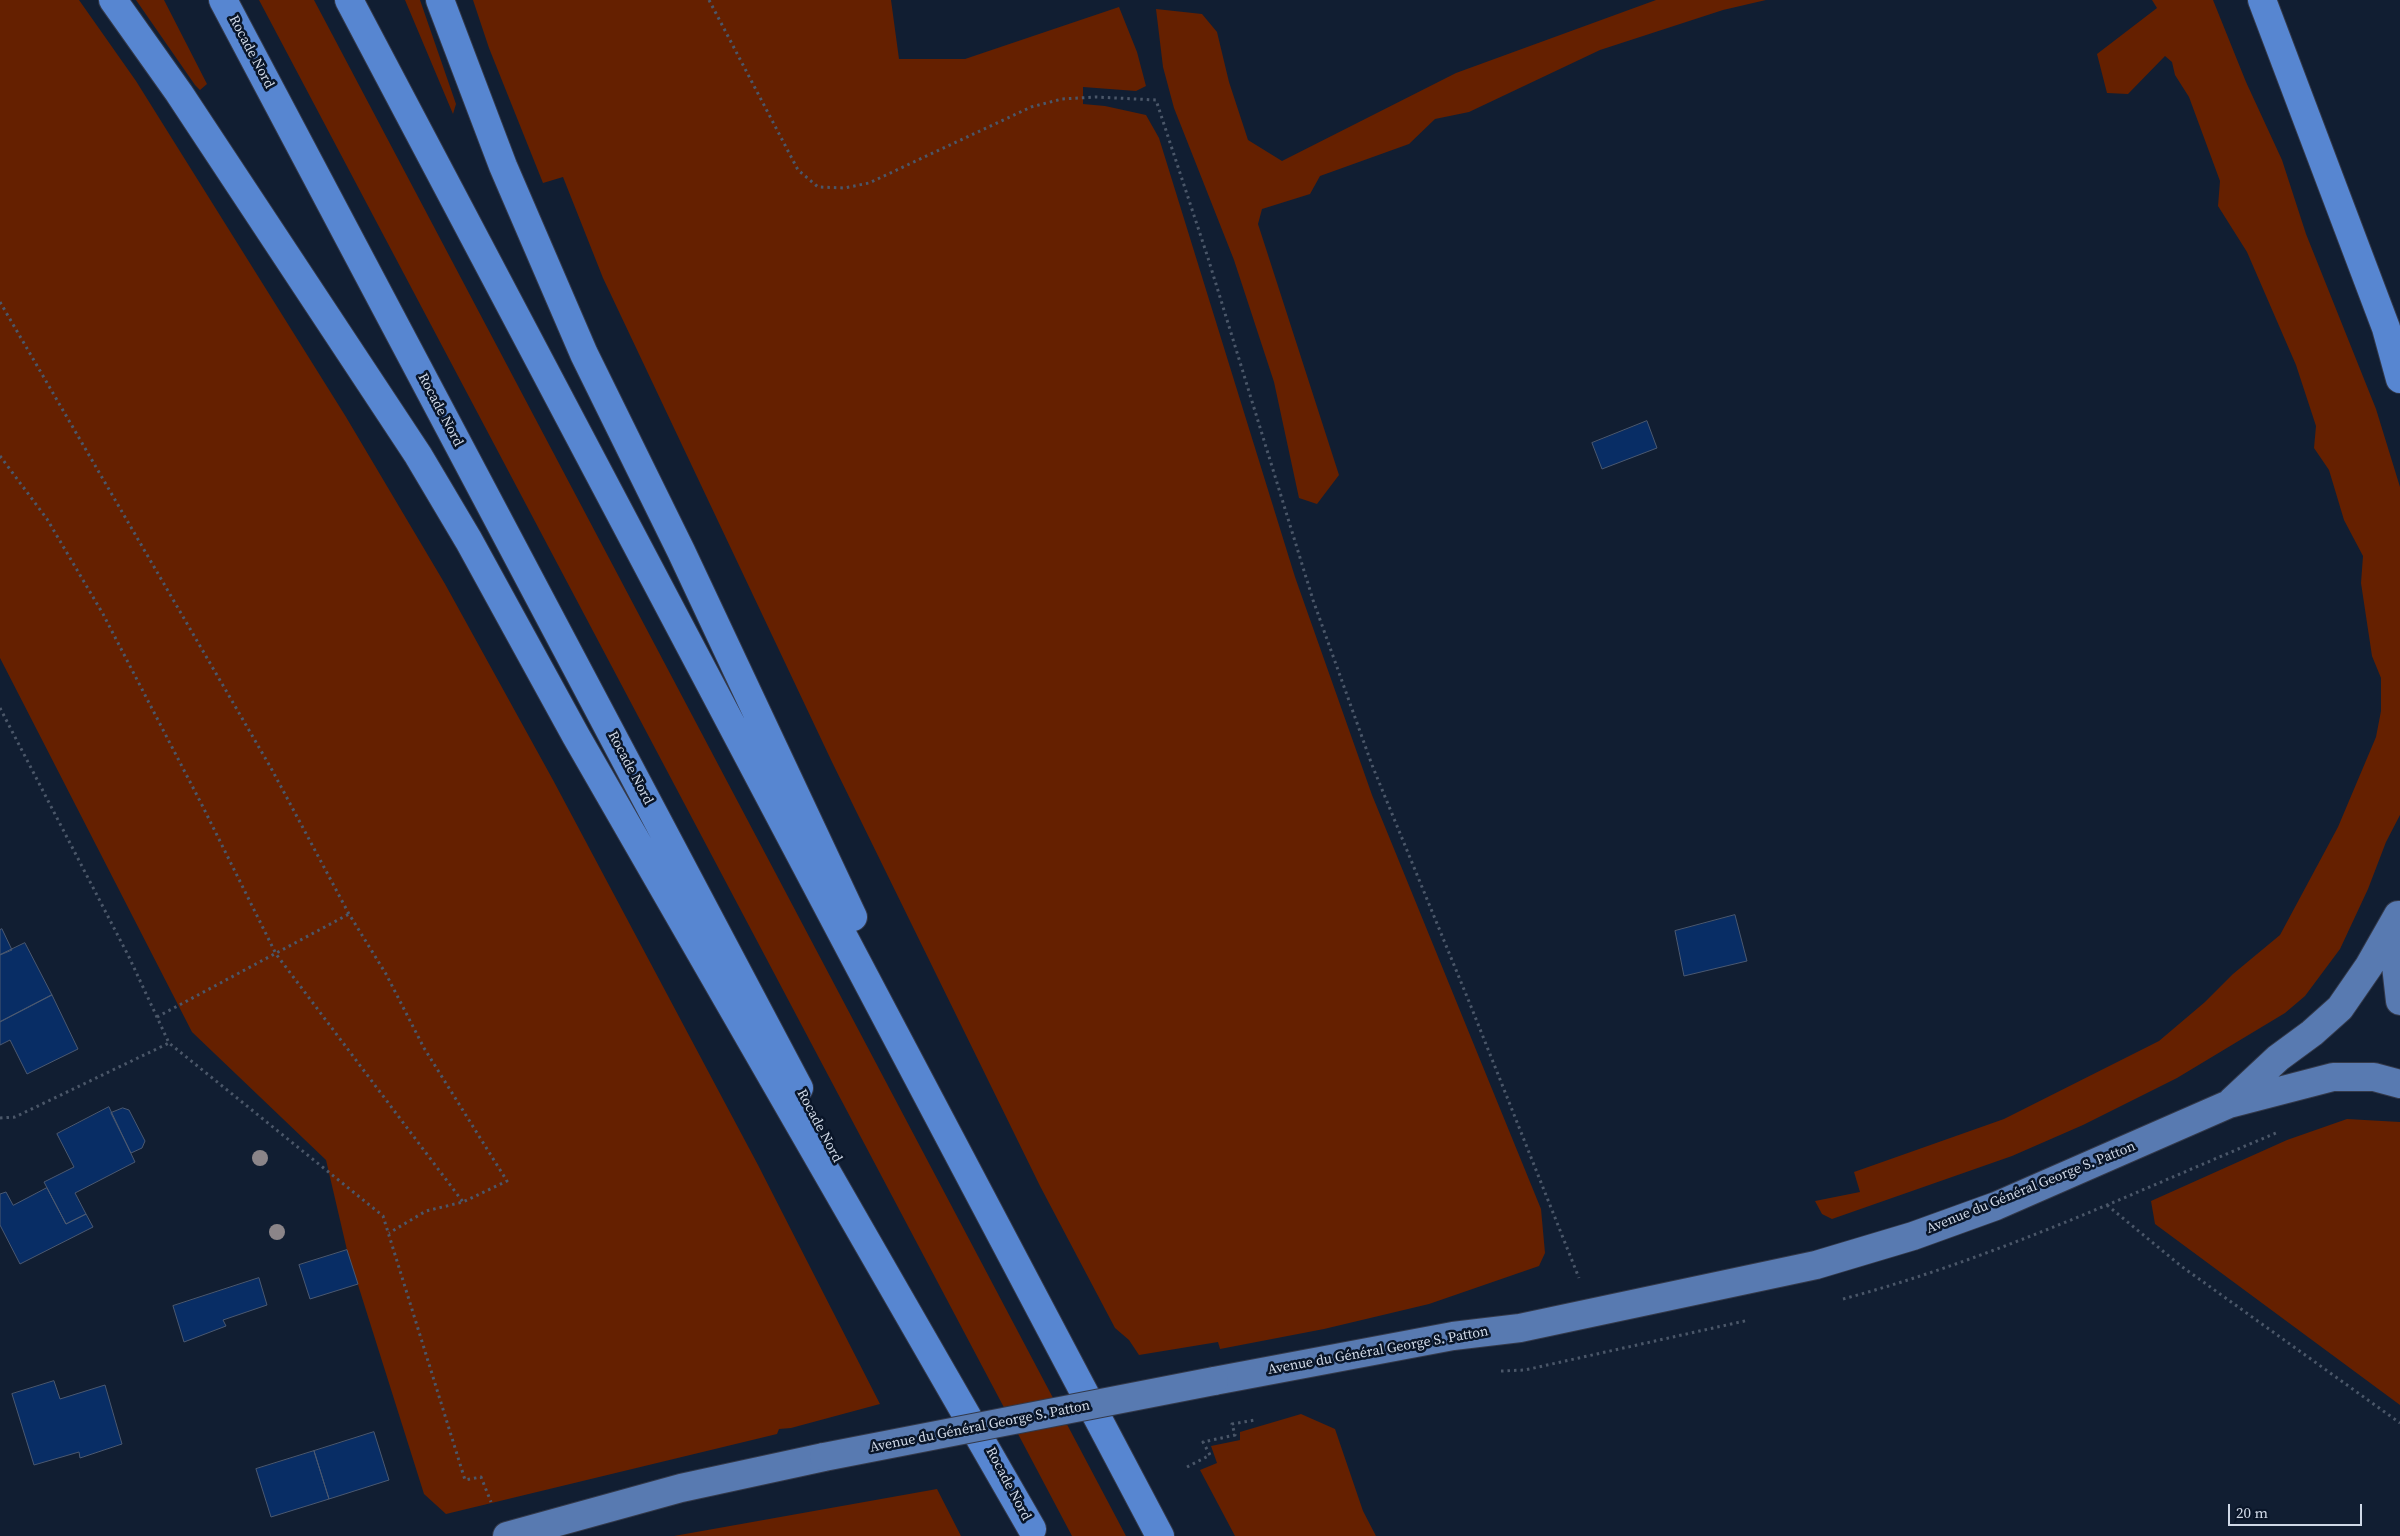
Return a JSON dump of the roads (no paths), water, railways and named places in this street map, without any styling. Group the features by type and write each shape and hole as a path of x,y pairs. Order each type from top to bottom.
{"highway":[{"path":"114,0 179,93 423,464 469,541 580,745 1034,1532"},
{"name":"Rocade Nord","path":"223,0 1034,1532"},
{"path":"349,0 1160,1536"},
{"path":"440,0 503,166 584,354 686,560 1009,1252"},
{"path":"2262,0 2386,328 2400,380"},
{"path":"2386,328 2400,354"}],"main road":[{"path":"2399,911 2395,957 2400,1001"},
{"name":"Avenue du Général George S. Patton","path":"2229,1104 2278,1058 2312,1033 2340,1008 2369,966 2399,911"},
{"name":"Avenue du Général George S. Patton","path":"507,1536 681,1488 824,1457 1214,1380 1453,1336 1520,1328 1816,1265 1913,1236 1996,1206 2229,1104 2333,1077 2374,1077 2400,1084"}]}
